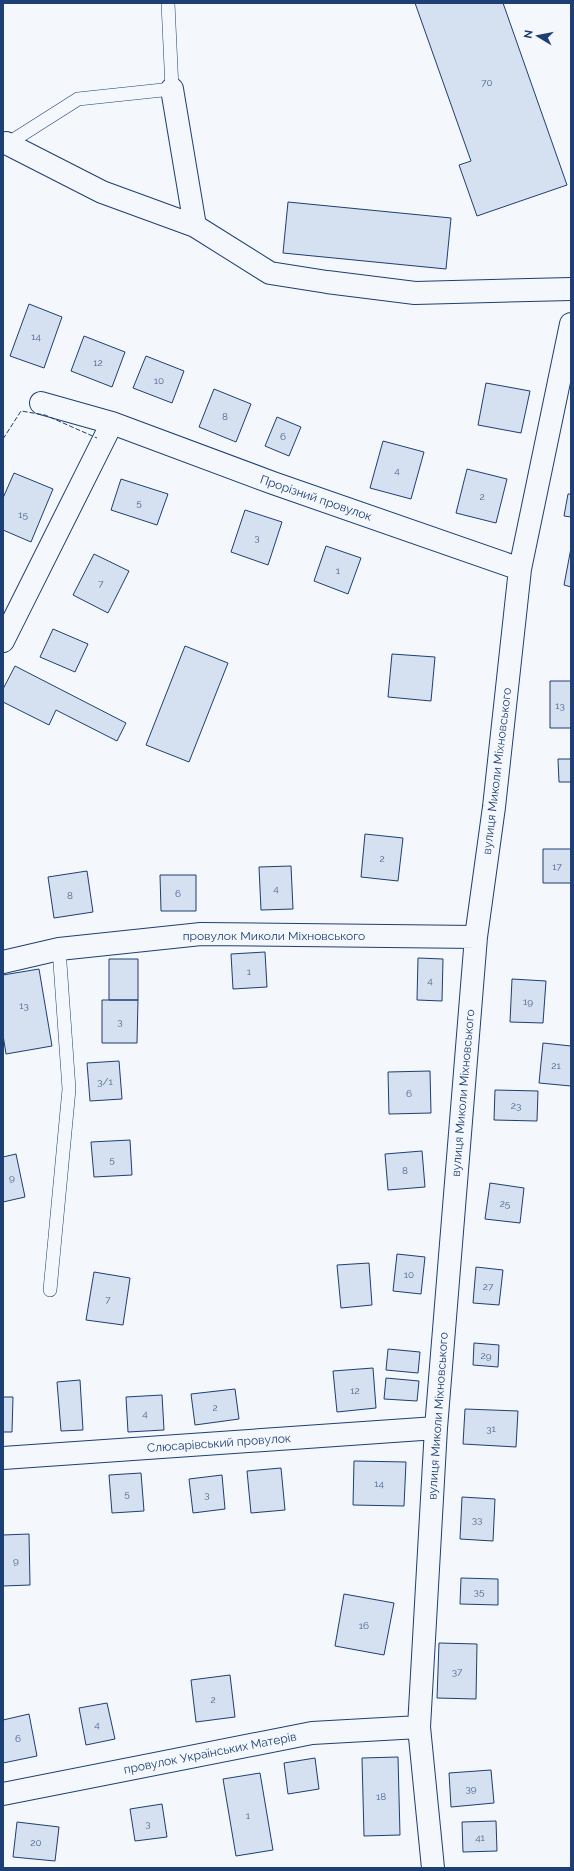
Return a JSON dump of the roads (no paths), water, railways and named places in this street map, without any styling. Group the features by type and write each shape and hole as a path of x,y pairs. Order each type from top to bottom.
{"street":[{"path":"172,89 195,226"},
{"path":"5,145 102,192 195,226 270,273 415,293 571,289"},
{"name":"вулиця Миколи Міхновського","path":"433,1868 419,1727 436,1428 476,936 494,807 520,569 571,324"},
{"name":"Прорізний провулок","path":"41,404 112,423 273,483 520,569"},
{"path":"3,641 112,423"},
{"name":"провулок Миколи Міхновського","path":"3,962 58,949 201,934 476,936"},
{"name":"Слюсарівський провулок","path":"3,1458 436,1428"},
{"name":"провулок Українських Матерів","path":"3,1794 312,1733 419,1727"}],"lane":[{"path":"5,145 78,99 172,89 168,3"},
{"path":"50,1290 69,1089 58,949"}]}
